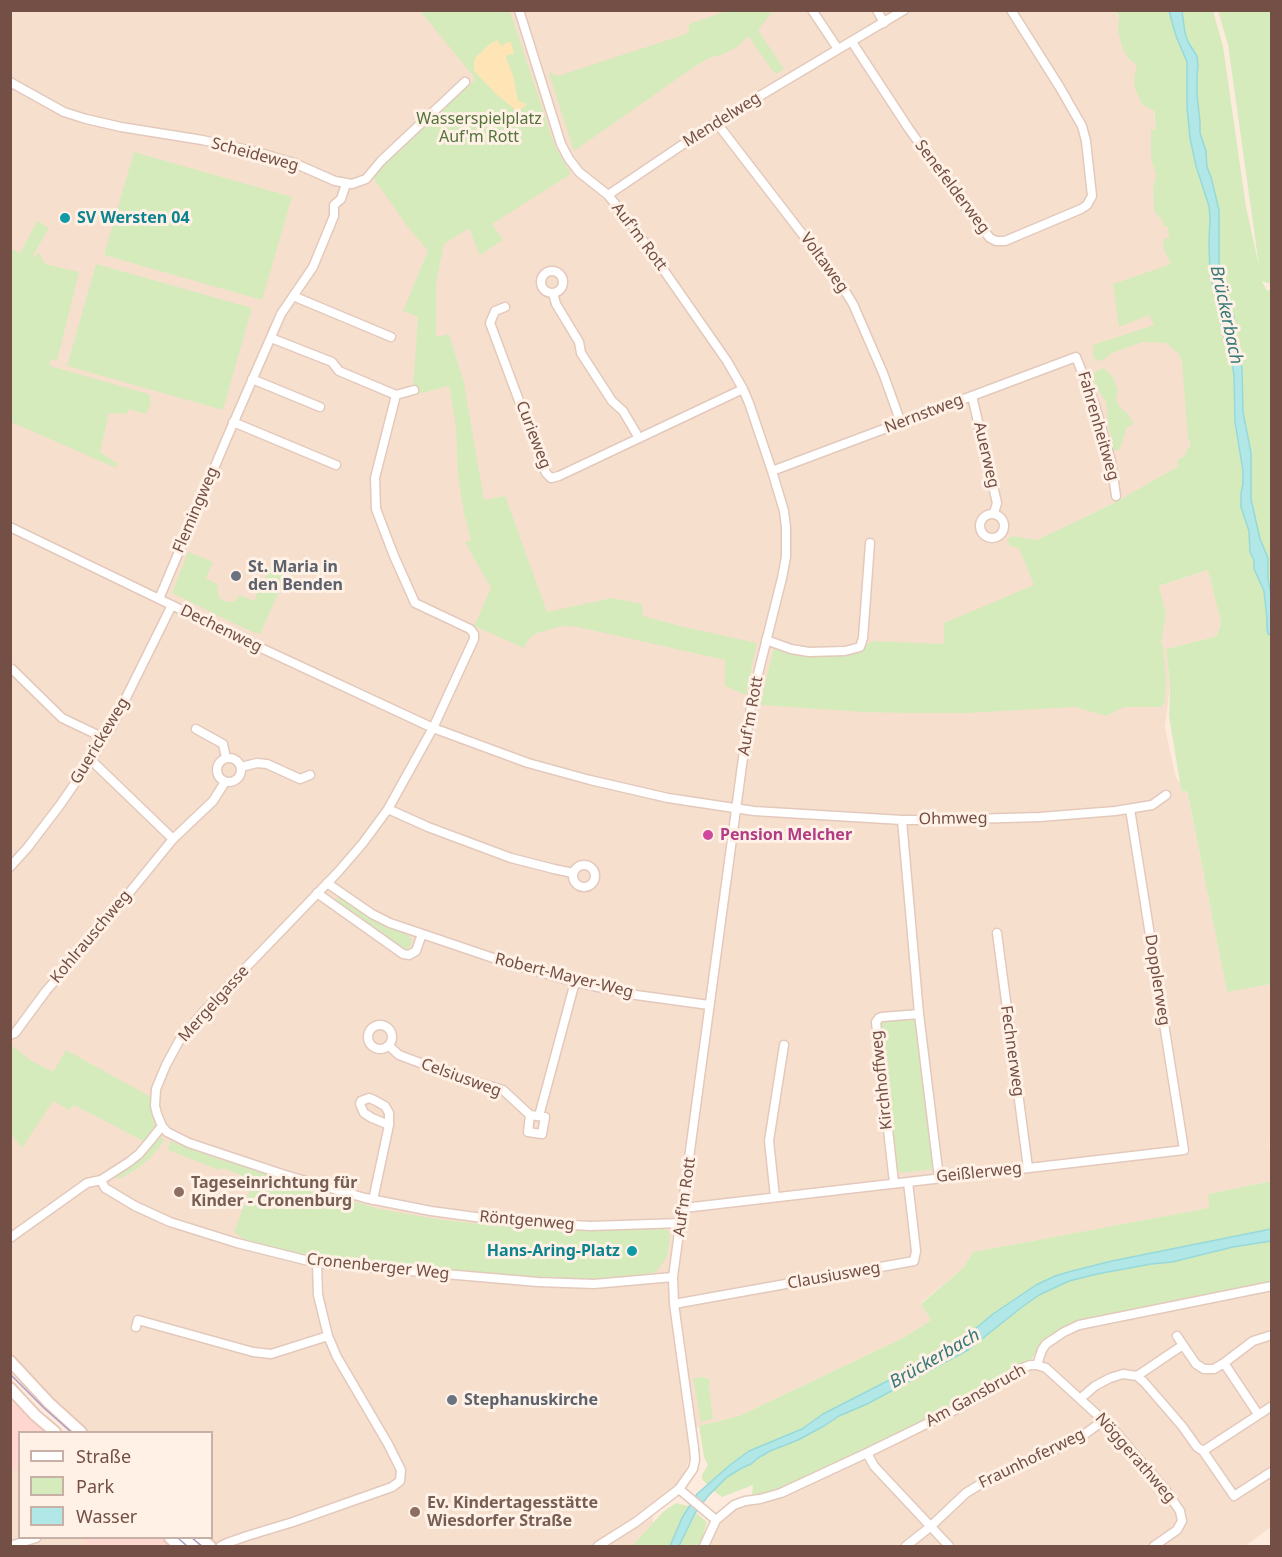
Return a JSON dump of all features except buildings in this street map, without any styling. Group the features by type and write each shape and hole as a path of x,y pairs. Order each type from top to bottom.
{"main road":[{"path":"10,1361 80,1431"},
{"path":"10,1388 54,1431"}],"street":[{"name":"Auf'm Rott","path":"519,10 561,144 569,159 579,172 608,195 633,226 727,361 743,389 772,471 784,511 786,527 782,578 752,705 673,1277 674,1304 695,1460 682,1492"},
{"path":"812,10 838,49"},
{"path":"877,10 884,23"},
{"name":"Mendelweg","path":"608,195 716,122 904,10"},
{"name":"Senefelderweg","path":"852,42 909,129 968,211 993,240 1005,241 1085,207 1091,199 1092,190 1082,126 1011,10"},
{"name":"Scheideweg","path":"10,82 64,112 86,119 257,152 294,163 346,184"},
{"path":"346,184 366,180 381,161 465,82"},
{"name":"Voltaweg","path":"716,122 840,283 853,304 883,373 901,423"},
{"name":"Flemingweg","path":"159,598 281,314 313,267 334,216 334,206 342,200 346,184"},
{"path":"553,293 556,304 579,342 581,353 612,401 623,411 639,438"},
{"path":"293,296 391,337"},
{"name":"Curieweg","path":"505,307 495,311 490,323 546,473 551,478 743,389"},
{"path":"271,338 332,362 339,371 396,395 414,390"},
{"name":"Nernstweg","path":"772,471 1076,357"},
{"name":"Fahrenheitweg","path":"1076,357 1095,405 1111,461 1116,496"},
{"path":"252,379 320,407"},
{"path":"396,395 375,478 376,509 415,603 470,629 474,637 433,728"},
{"name":"Auerweg","path":"972,396 997,503 994,513"},
{"path":"233,422 336,465"},
{"name":"Dechenweg","path":"10,527 172,606 433,728 528,763 590,780 668,798 737,809"},
{"path":"766,640 791,649 809,652 845,651 860,647 863,638 870,543"},
{"name":"Guerickeweg","path":"10,867 60,805 91,760 125,700 172,606"},
{"path":"10,671 12,669 62,718 104,738"},
{"name":"Mergelgasse","path":"162,1126 155,1106 156,1089 179,1041 205,1010 363,843 388,809 433,728"},
{"path":"196,729 223,744 226,758"},
{"path":"225,782 219,777 217,770 220,762 226,758 236,760 241,767 257,763 267,764 300,779 310,776"},
{"path":"91,760 173,839"},
{"name":"Kohlrauschweg","path":"10,1035 15,1033 46,991 173,839 213,801 225,782 236,780 241,774 241,767"},
{"name":"Ohmweg","path":"737,809 902,820 1040,817 1152,806 1166,795"},
{"path":"388,809 428,827 511,858 573,873"},
{"name":"Dopplerweg","path":"1130,809 1184,1150"},
{"path":"902,820 919,1014 939,1178"},
{"name":"Robert-Mayer-Weg","path":"327,883 372,914 390,923 508,963 575,982 636,995 710,1005"},
{"path":"317,892 403,954 409,955 416,951 422,934"},
{"name":"Fechnerweg","path":"998,933 1028,1168"},
{"name":"Celsiusweg","path":"389,1046 399,1055 503,1090 535,1115 575,982"},
{"name":"Kirchhoffweg","path":"894,1183 876,1022 882,1017 919,1014"},
{"path":"775,1197 769,1141 784,1046"},
{"path":"373,1200 388,1125"},
{"path":"10,1238 87,1183 101,1180 139,1154 162,1126"},
{"name":"Röntgenweg","path":"162,1126 171,1134 189,1143 285,1175 373,1200 431,1211 510,1221 590,1226 682,1223"},
{"name":"Geißlerweg","path":"684,1208 1184,1150"},
{"name":"Cronenberger Weg","path":"101,1180 105,1188 135,1206 170,1222 237,1243 317,1263 538,1282 594,1284 673,1277"},
{"name":"Clausiusweg","path":"674,1304 914,1261 916,1251 908,1182"},
{"path":"221,1546 392,1487 400,1481 401,1470 337,1357 328,1336 318,1296 317,1263"},
{"name":"Am Gansbruch","path":"704,1546 714,1518 738,1503 781,1493 867,1454 959,1408 1020,1369 1037,1365 1046,1344 1079,1325 1272,1286"},
{"path":"136,1327 138,1320 253,1352 271,1354 328,1336"},
{"path":"1177,1336 1196,1364 1204,1369 1214,1369 1253,1341 1272,1335"},
{"name":"Nöggerathweg","path":"1081,1398 1095,1386 1110,1378 1123,1374 1137,1376 1183,1345"},
{"path":"1224,1364 1258,1414"},
{"name":"Nöggerathweg","path":"1037,1365 1046,1368 1114,1430 1165,1489 1180,1511 1182,1521 1177,1530 1156,1546"},
{"path":"1137,1376 1182,1426 1197,1447 1203,1451 1234,1496 1270,1472"},
{"path":"1203,1451 1272,1406"},
{"name":"Fraunhoferweg","path":"906,1546 966,1493 1073,1442 1104,1420"},
{"path":"867,1454 874,1466 949,1546"},
{"path":"598,1546 682,1492 714,1518"},
{"path":"10,1546 33,1539"}],"shaded area":[{"path":"10,11 1115,11 1134,44 1152,98 1173,263 1175,345 1183,362 1191,460 1084,517 1166,614 1159,586 1209,570 1221,622 1217,636 1166,649 1170,685 1165,728 1176,778 1182,792 1187,791 1227,991 1271,984 1272,1143 1269,1143 1271,1181 1208,1194 1210,1208 973,1252 963,1268 921,1303 931,1320 905,1337 739,1416 699,1426 690,1432 689,1460 685,1474 675,1490 653,1506 653,1523 632,1546 216,1546 207,1539 213,1539 213,1431 88,1431 25,1373 11,1356"},
{"path":"1271,1287 1271,1527 1245,1546 705,1546 724,1516 743,1504 1030,1366 1044,1349 1071,1328"},
{"path":"10,1393 20,1431 18,1539 164,1539 173,1546 11,1546"},
{"path":"10,1393 49,1431 18,1431 18,1469 11,1470"},
{"path":"83,1539 164,1539 173,1546 133,1546 129,1543 119,1546 86,1546"}],"green space":[{"path":"730,10 773,11 758,30 784,69 777,74 772,70 748,36 737,47 709,58 694,67 574,151 549,74 551,72 558,76 686,34 689,24"},
{"name":"Wasserspielplatz Auf'm Rott","path":"420,11 510,11 555,146 571,174 492,224 503,240 480,255 469,228 444,244 436,283 436,337 449,334 464,383 484,500 505,496 547,612 612,598 642,604 643,616 757,643 746,695 725,686 725,660 578,627 563,626 537,633 529,639 524,648 474,626 491,588 465,542 471,540 458,477 456,427 449,386 414,395 418,317 403,311 428,251 407,226 372,176 384,162 474,81 474,77"},
{"path":"1115,11 1213,11 1223,46 1246,207 1259,266 1228,45 1218,11 1271,11 1271,284 1262,281 1267,291 1272,288 1271,984 1227,992 1187,791 1182,792 1180,783 1169,716 1170,685 1166,649 1217,636 1221,622 1208,570 1159,586 1166,614 1161,642 1166,679 1165,702 1161,707 1124,707 1106,716 1075,707 966,713 909,713 760,705 775,648 858,651 872,641 944,644 944,623 1034,585 1019,548 1010,546 1007,539 1013,536 1037,540 1110,505 1179,466 1178,460 1185,456 1187,449 1190,448 1182,362 1179,354 1166,343 1142,342 1112,353 1103,360 1096,361 1093,355 1093,345 1154,325 1149,315 1119,327 1113,284 1171,264 1163,248 1164,239 1169,237 1168,227 1164,226 1154,211 1153,188 1156,175 1151,158 1151,129 1156,130 1154,111 1142,104 1135,89 1134,79 1137,65 1123,50 1118,32 1119,16"},
{"path":"134,152 292,197 262,300 104,255"},
{"path":"37,221 49,228 32,257 39,253 45,264 79,272 57,361 50,359 50,366 149,394 151,403 146,414 129,409 126,414 109,413 100,452 117,463 116,468 11,422 11,248 20,254"},
{"path":"96,264 252,308 223,410 67,366"},
{"path":"1102,368 1113,377 1118,390 1116,399 1119,406 1134,424 1127,427 1120,449 1112,452 1106,402 1095,385 1094,373"},
{"path":"188,552 213,562 206,578 219,585 217,588 219,597 229,602 235,601 240,595 254,601 270,567 288,571 260,634 172,593"},
{"path":"340,896 376,921 406,933 412,940 410,947 408,949 400,947 337,902"},
{"path":"914,1018 917,1020 934,1169 901,1173 896,1170 880,1021"},
{"path":"10,1044 30,1060 53,1072 66,1050 151,1097 156,1128 145,1142 74,1105 69,1110 53,1101 22,1148 11,1134"},
{"path":"160,1136 163,1138 163,1143 149,1159 121,1178 114,1178 113,1176 146,1154"},
{"path":"170,1141 223,1161 227,1159 250,1169 259,1170 261,1173 379,1209 496,1226 567,1230 664,1229 669,1231 670,1239 667,1257 656,1272 599,1280 548,1278 318,1259 243,1239 234,1232 249,1192 243,1176 223,1168 219,1170 168,1150"},
{"path":"1271,1181 1271,1284 1092,1320 1042,1345 1030,1361 1025,1362 978,1395 897,1437 776,1491 758,1496 752,1495 753,1485 722,1497 702,1479 708,1465 704,1457 699,1426 739,1416 905,1337 931,1320 921,1304 963,1268 973,1252 1209,1208 1208,1194"},
{"path":"704,1377 710,1381 713,1419 701,1422 693,1378"},
{"path":"676,1503 688,1506 707,1522 700,1546 632,1546 663,1512"}],"sand":[{"path":"497,40 501,46 510,41 513,49 514,54 507,55 506,58 513,75 518,101 527,104 518,112 496,94 474,71 474,61 477,56"}],"water":[{"name":"Brückerbach","path":"1169,11 1182,11 1188,42 1197,56 1200,133 1219,210 1219,275 1234,316 1233,336 1242,368 1243,412 1251,453 1251,499 1260,539 1268,558 1268,579 1272,599 1271,635 1268,634 1267,629 1264,591 1254,569 1249,531 1241,507 1243,471 1235,422 1234,376 1210,275 1209,206 1190,138 1187,108 1187,62"},
{"name":"Brückerbach","path":"1271,1229 1271,1241 1233,1247 1172,1262 1097,1274 1069,1281 1039,1295 968,1350 867,1404 839,1416 798,1440 770,1451 727,1477 695,1513 679,1546 670,1546 682,1518 697,1494 749,1451 802,1429 823,1414 952,1348 993,1314 1036,1285 1055,1276 1112,1261"}],"tram line":[{"path":"10,1374 70,1431"},
{"path":"179,1539 187,1546"},
{"path":"193,1539 202,1546"}],"place":[{"name":"SV Wersten 04","path":"65,218"},
{"name":"St. Maria in den Benden","path":"236,576"},
{"name":"Pension Melcher","path":"708,835"},
{"name":"Tageseinrichtung für Kinder - Cronenburg","path":"179,1192"},
{"name":"Hans-Aring-Platz","path":"632,1251"},
{"name":"Stephanuskirche","path":"452,1400"},
{"name":"Ev. Kindertagesstätte Wiesdorfer Straße","path":"415,1512"}]}
